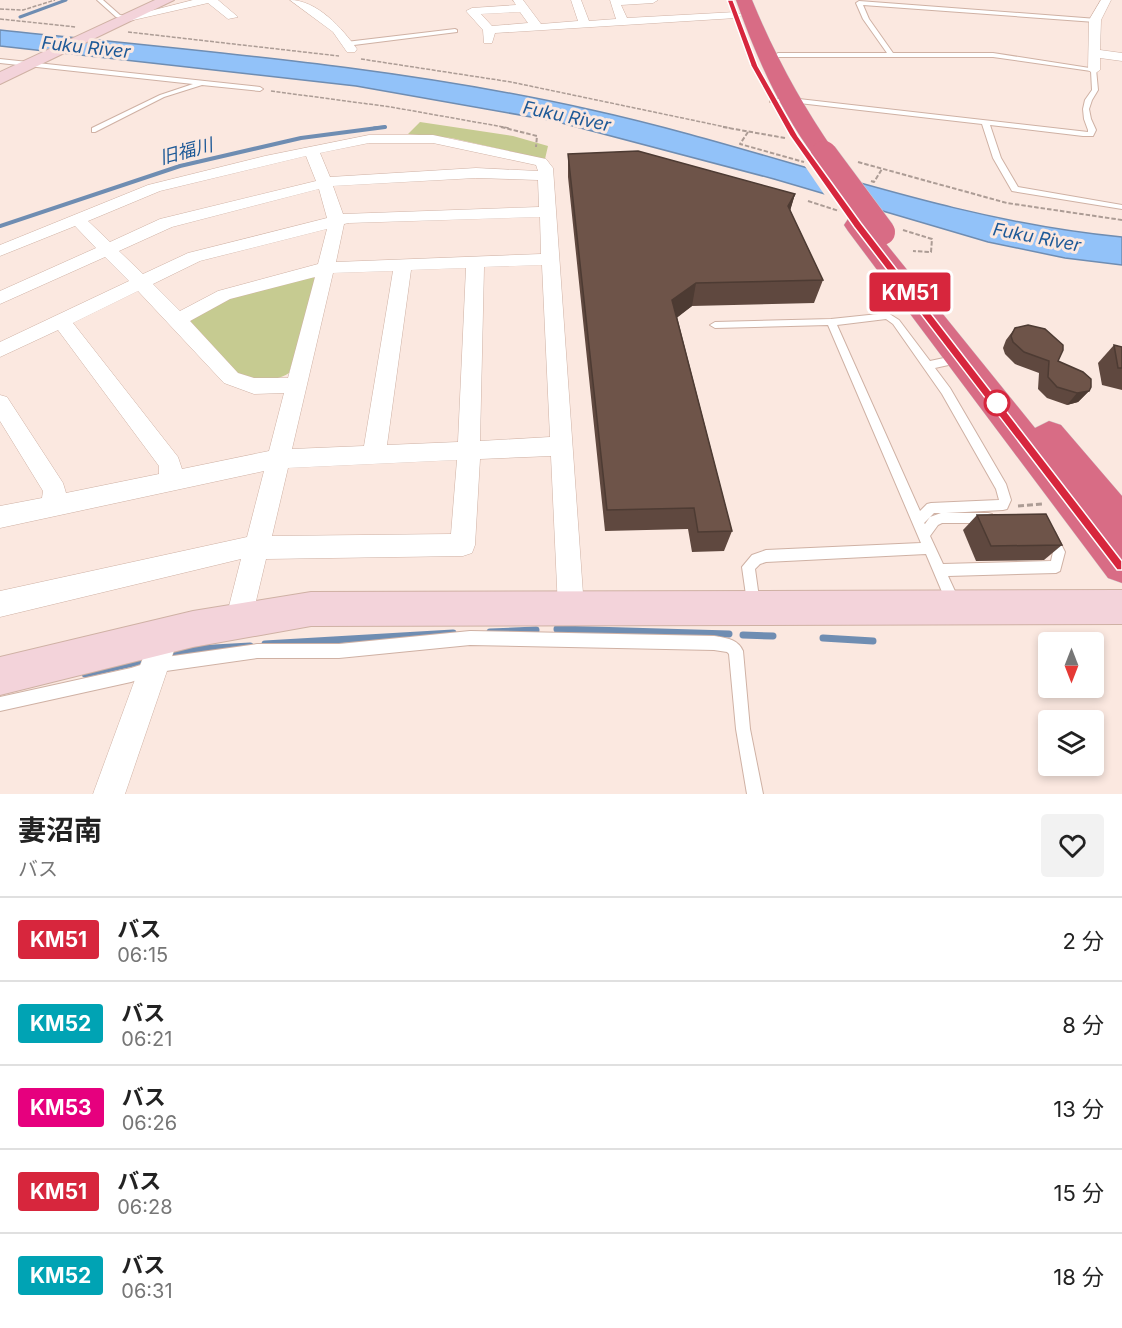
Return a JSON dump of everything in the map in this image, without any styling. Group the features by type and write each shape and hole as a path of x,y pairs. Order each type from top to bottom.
{"highway":[{"path":"737,5 770,65 780,101 804,147 1122,524"},
{"path":"870,228 962,358 1122,565"}],"street":[{"path":"126,25 167,0"},
{"path":"0,79 105,30 209,0 232,17"},
{"path":"295,0 337,30 351,52"},
{"path":"576,0 585,24"},
{"path":"623,21 614,2 654,0 666,19"},
{"path":"1094,70 1095,20 1106,0"},
{"path":"536,26 521,4 472,11 489,35 536,26 666,19 737,5"},
{"path":"1094,54 1122,57"},
{"path":"0,251 77,219 183,180 311,150 385,138 433,139 541,162 545,168 571,608"},
{"path":"239,618 295,385 327,268 336,220 325,183 311,150"},
{"path":"0,298 108,249 194,214 325,183 363,177 476,173 545,176"},
{"path":"0,350 208,252 336,220 547,212"},
{"path":"77,219 142,282 231,378 242,385 295,385"},
{"path":"178,320 231,292 327,268 549,259"},
{"path":"0,604 237,548 463,545 469,450 475,262"},
{"path":"374,455 403,265"},
{"path":"61,321 170,464 171,479"},
{"path":"0,403 55,490 53,506"},
{"path":"0,517 171,479 277,459 561,446"},
{"path":"0,675 166,633 239,618 311,609 1122,607"},
{"path":"109,794 166,633"}],"lane":[{"path":"100,0 126,25"},
{"path":"915,0 921,6"},
{"path":"891,55 866,19 859,3 1095,20"},
{"path":"351,52 456,31"},
{"path":"778,55 993,55 1094,70 1095,90 1088,98 1085,109 1092,130 1090,134 780,101"},
{"path":"0,61 260,89"},
{"path":"95,130 162,96 202,83"},
{"path":"985,122 997,158 1015,189 1122,207"},
{"path":"715,325 831,322 888,316 896,322 929,365 1002,488 1005,500 1003,505 931,508 918,521"},
{"path":"831,322 956,608"},
{"path":"929,365 962,358"},
{"path":"924,535 934,521 941,518 1001,518"},
{"path":"939,570 1056,567 1059,552 1047,531 1041,526"},
{"path":"754,608 748,584 748,567 756,559 929,548"},
{"path":"0,704 214,655 257,651 339,651 470,638 714,643 730,646 738,658 743,729 755,794"}],"path":[{"path":"0,9 22,10 55,0"},
{"path":"0,19 105,30"},
{"path":"126,25 351,52 467,72 552,88 748,132 804,147"},
{"path":"260,89 391,107 529,132 538,140 535,153"},
{"path":"740,144 748,132"},
{"path":"853,161 1007,203 1122,220"},
{"path":"874,182 882,169"},
{"path":"1018,506 1048,503"}],"green space":[{"path":"420,122 513,136 548,146 545,159 451,138 408,134"},
{"path":"309,275 317,279 289,373 284,376 258,381 240,376 220,358 190,324 192,315 228,297"}],"water":[{"name":"Fuku River","path":"0,30 297,61 371,71 519,95 592,110 724,144 921,200 1055,228 1122,237 1122,265 1065,258 988,242 774,179 554,121 356,86 0,46"}],"pier":[{"path":"802,162 852,176 882,214 826,197"}],"building":[{"path":"638,151 795,194 788,206 823,280 696,283 672,300 732,531 698,532 694,508 607,510 568,154"},
{"path":"1028,325 1045,329 1063,345 1058,361 1083,372 1091,379 1089,391 1077,393 1057,387 1048,377 1049,361 1024,352 1013,342 1011,336 1015,328"},
{"path":"1114,345 1122,347 1122,368 1118,368"},
{"path":"1046,514 1062,545 991,546 977,515"}],"waterway":[{"path":"20,17 66,0"},
{"name":"旧福川","path":"0,226 180,166 301,138 385,127 374,128"},
{"path":"557,629 729,634"},
{"path":"490,632 536,630"},
{"path":"265,644 453,633"},
{"path":"743,635 773,636"},
{"path":"823,638 873,641"},
{"path":"167,656 197,649 250,646"},
{"path":"85,674 146,660"}],"bus line":[{"name":"KM51","path":"730,0 755,66 771,100 794,136 857,225 1122,565"}]}
